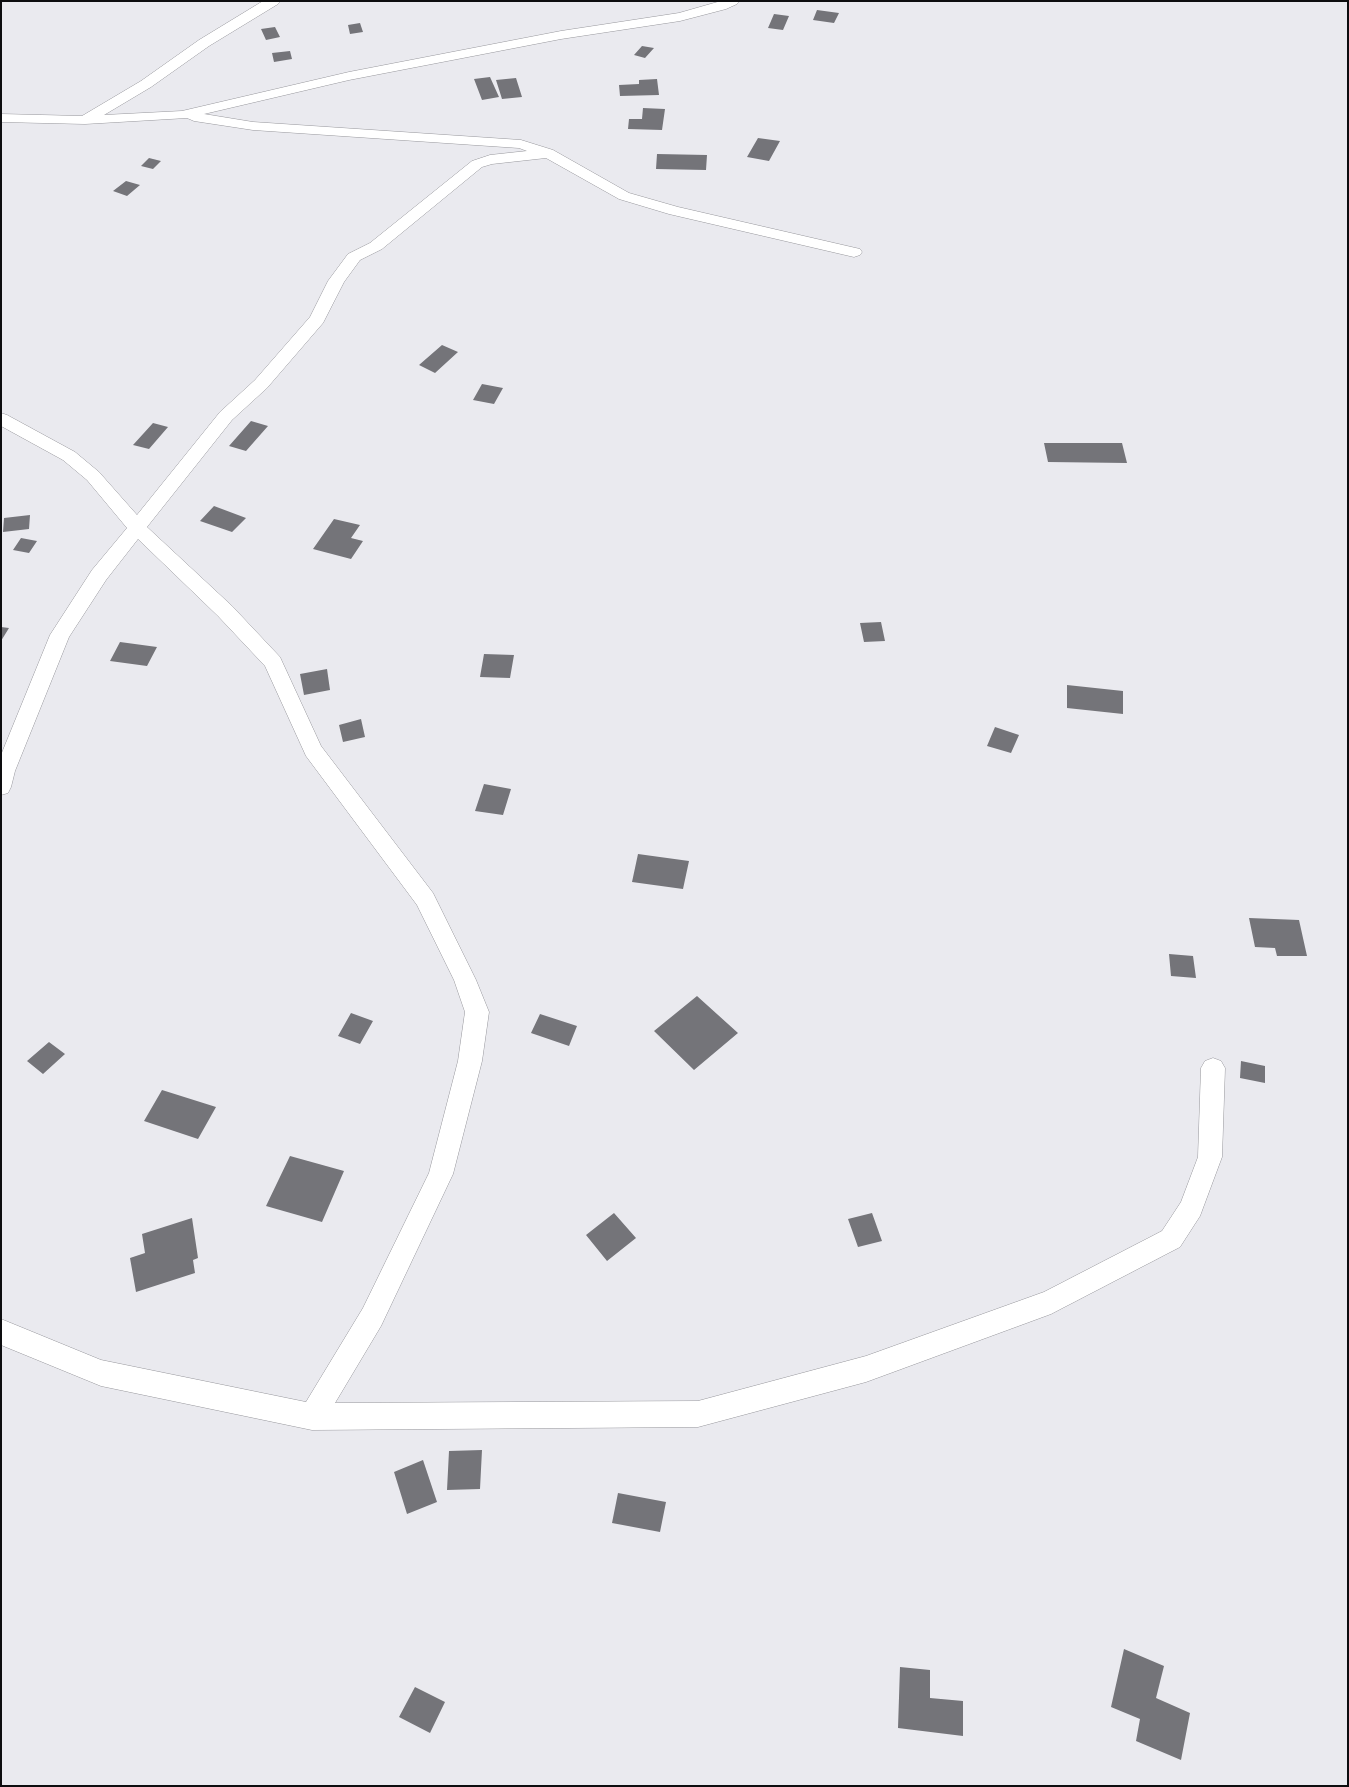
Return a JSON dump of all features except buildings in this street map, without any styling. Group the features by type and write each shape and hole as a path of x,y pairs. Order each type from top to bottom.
{"street":[{"path":"85,120 146,84 204,43 273,1"},
{"path":"5,120 85,120 182,115 349,76 561,35 680,17 721,6 732,1"},
{"path":"182,115 253,126 520,144 548,153 624,196 674,211 854,252"},
{"path":"1,787 5,771 60,635 99,575 226,416 261,384 318,320 336,281 354,257 376,246 477,164 490,160 548,153"},
{"path":"1,419 69,456 93,476 137,528 225,611 273,662 313,750 426,899 465,980 476,1012 470,1061 441,1174 372,1316 312,1417"},
{"path":"1,1332 101,1373 312,1417 698,1414 866,1369 1051,1302 1171,1239 1191,1208 1210,1157 1213,1068"}]}
